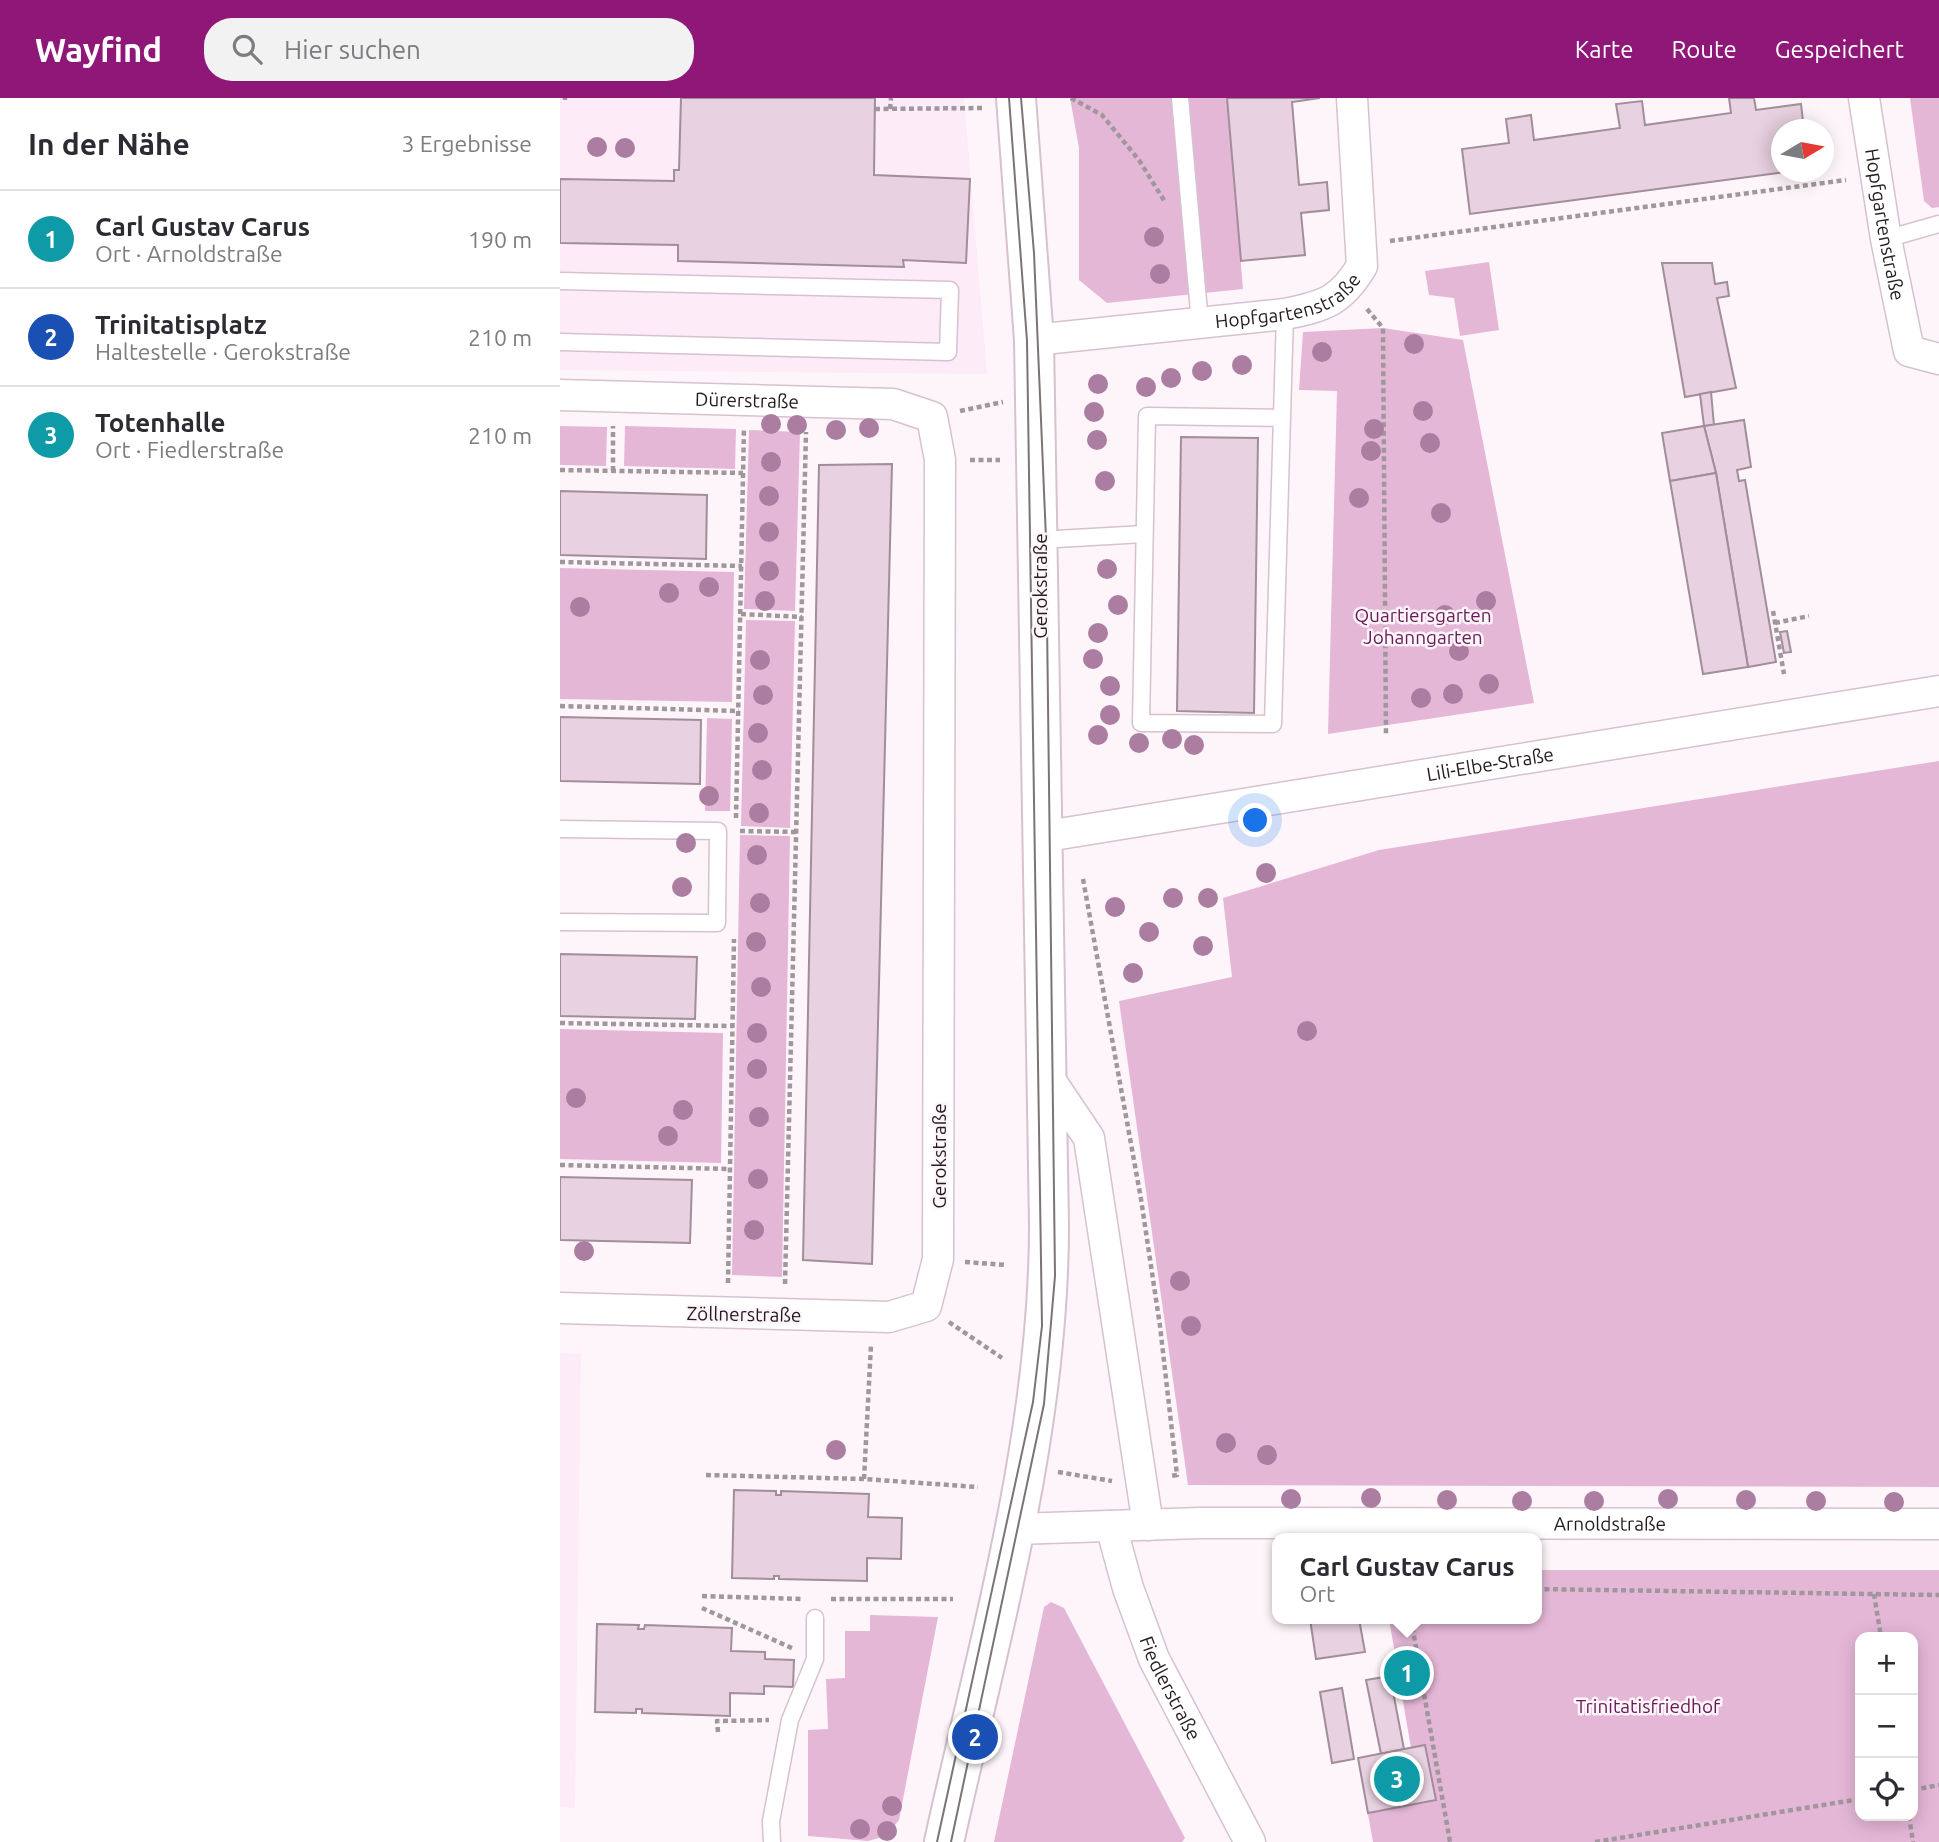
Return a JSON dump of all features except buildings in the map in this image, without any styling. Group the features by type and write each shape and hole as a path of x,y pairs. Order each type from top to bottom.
{"street":[{"name":"Gerokstraße","path":"944,1842 1013,1530 1038,1404 1047,1327 1040,540 1034,340 1016,98"},
{"name":"Hopfgartenstraße","path":"1034,340 1285,314 1323,306 1348,289 1362,266 1352,98"},
{"name":"Hopfgartenstraße","path":"1864,98 1886,239 1909,351 1939,359"},
{"name":"Dürerstraße","path":"560,395 893,404 932,417"},
{"name":"Gerokstraße","path":"926,1306 939,1259 940,460 932,417"},
{"name":"Lili-Elbe-Straße","path":"1041,837 1939,691"},
{"path":"1046,1074 1089,1138 1148,1525"},
{"name":"Zöllnerstraße","path":"560,1308 889,1317 926,1306"},
{"name":"Arnoldstraße","path":"1111,1525 1939,1524"},
{"path":"1013,1530 1111,1525"},
{"name":"Fiedlerstraße","path":"1111,1525 1128,1588 1154,1659 1245,1840"}],"lane":[{"path":"1180,98 1200,323"},
{"path":"1886,239 1939,225"},
{"path":"560,281 950,290 948,352 560,342"},
{"path":"1282,418 1147,416 1141,723 1273,724 1282,418 1285,314"},
{"path":"1040,540 1144,534"},
{"path":"560,829 718,831 717,923 560,922"},
{"path":"772,1842 771,1821 790,1720 815,1659 816,1618"}],"path":[{"path":"890,109 891,98"},
{"path":"1071,98 1102,115 1139,160 1166,204"},
{"path":"875,109 968,108"},
{"path":"1361,245 1876,176"},
{"path":"1348,289 1383,328 1386,736"},
{"path":"613,471 614,397"},
{"path":"932,417 996,403 1035,399"},
{"path":"560,470 743,473 744,400"},
{"path":"784,1314 807,403"},
{"path":"560,562 741,566"},
{"path":"1773,611 1784,674"},
{"path":"741,614 802,617"},
{"path":"1775,623 1809,617"},
{"path":"560,706 738,711"},
{"path":"750,831 796,832"},
{"path":"1083,879 1160,1326 1177,1475 1163,1477"},
{"path":"560,1023 733,1026"},
{"path":"560,1165 730,1169"},
{"path":"939,1259 1006,1265"},
{"path":"926,1306 1002,1358"},
{"path":"863,1479 872,1316"},
{"path":"1054,1472 1120,1482"},
{"path":"706,1475 863,1479 978,1487"},
{"path":"1542,1589 1939,1595"},
{"path":"1874,1594 1880,1632"},
{"path":"702,1595 953,1600"},
{"path":"816,1599 816,1618"},
{"path":"702,1608 815,1659"},
{"path":"1412,1624 1450,1842"},
{"path":"718,1732 717,1721 790,1720"},
{"path":"1918,1789 1939,1785"},
{"path":"1595,1842 1855,1800"},
{"path":"1910,1821 1913,1842"}],"shaded area":[{"path":"560,98 964,98 987,374 560,370"},
{"path":"560,1353 581,1354 575,1808 560,1807"}],"green space":[{"path":"1070,98 1227,98 1243,289 1107,303 1079,280 1079,148"},
{"path":"1910,98 1939,98 1939,207 1932,208 1924,201"},
{"path":"1489,262 1499,330 1460,336 1454,298 1429,295 1425,271"},
{"name":"Quartiersgarten Johanngarten","path":"1383,328 1463,340 1534,703 1328,734 1337,391 1299,390 1303,332"},
{"path":"560,426 607,427 606,466 560,465"},
{"path":"625,426 736,429 735,469 624,466"},
{"path":"749,430 800,432 795,611 744,609"},
{"path":"560,568 734,572 732,702 560,699"},
{"path":"746,620 795,621 790,828 741,826"},
{"path":"707,718 732,719 730,811 705,811"},
{"path":"1939,761 1939,1487 1188,1485 1119,1001 1232,977 1223,898 1379,850"},
{"path":"740,835 790,836 782,1277 732,1275"},
{"path":"560,1029 723,1033 721,1163 560,1159"},
{"name":"Trinitatisfriedhof","path":"1542,1570 1939,1570 1939,1842 1373,1842 1358,1758 1411,1748 1390,1624 1542,1624"},
{"path":"1051,1602 1064,1608 1185,1838 1182,1842 994,1842 1044,1607"},
{"path":"870,1615 938,1617 899,1820 886,1836 868,1841 808,1836 808,1730 828,1729 826,1679 845,1678 845,1631 870,1631"}],"tram line":[{"path":"937,1842 1033,1402 1042,1326 1027,341 1009,98"},
{"path":"951,1842 1044,1404 1055,1276 1046,539 1034,253 1021,98"}],"place":[{"name":"Carl Gustav Carus","path":"1407,1673"},
{"name":"Trinitatisplatz","path":"975,1737"},
{"name":"Totenhalle","path":"1397,1779"}]}
